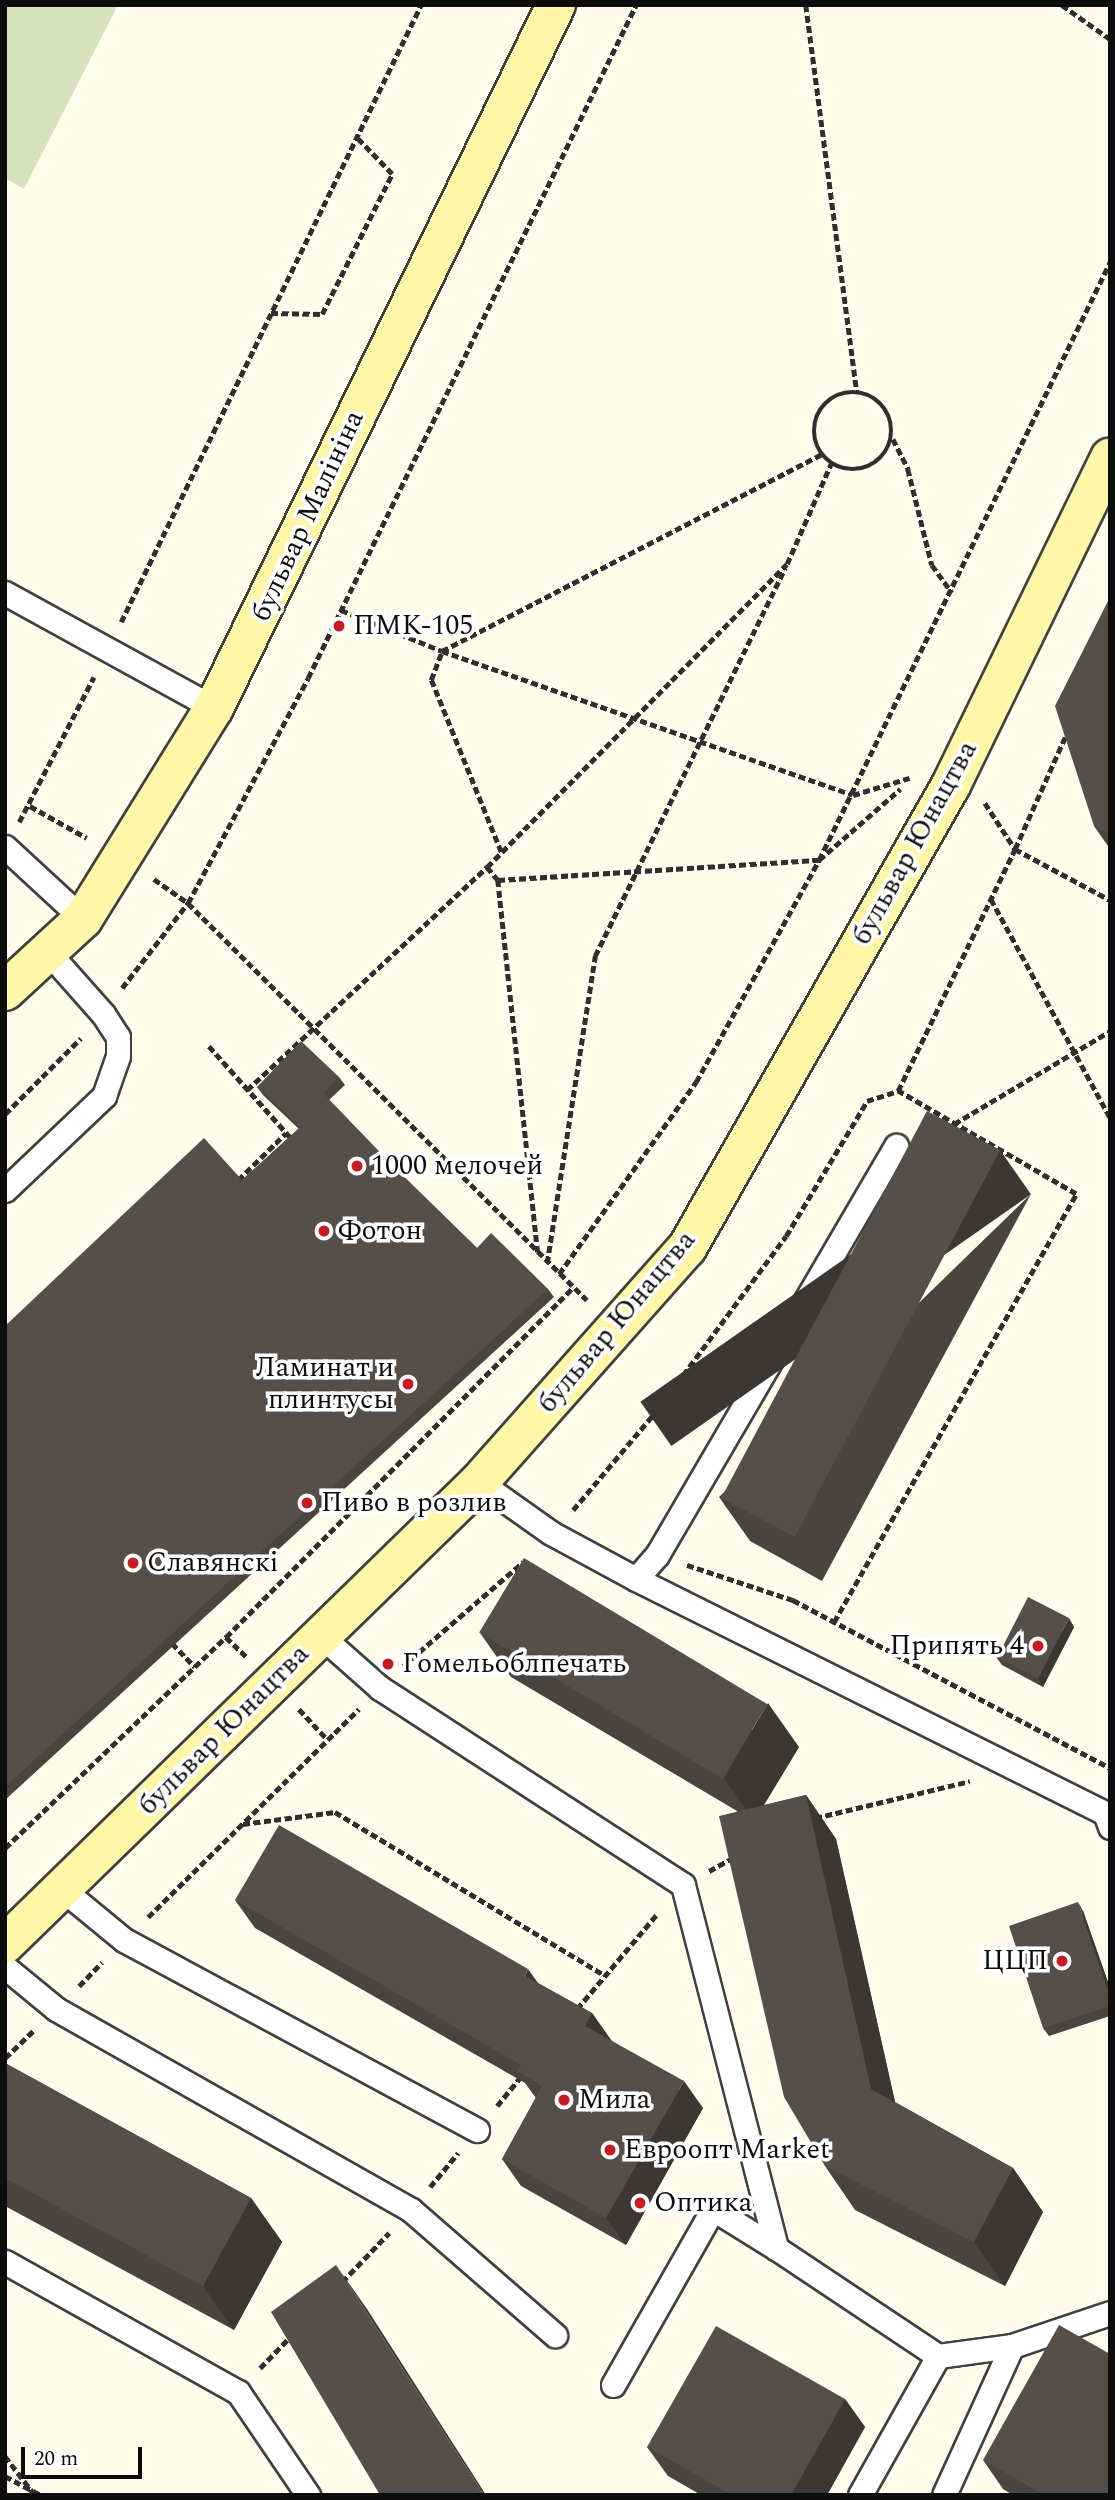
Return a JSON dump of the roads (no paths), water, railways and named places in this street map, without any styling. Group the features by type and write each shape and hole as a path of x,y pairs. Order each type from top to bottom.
{"street":[{"name":"бульвар Малініна","path":"5,991 83,919 214,708 556,5"},
{"name":"бульвар Юнацтва","path":"5,1944 479,1482 687,1248 951,785 1110,458"}],"lane":[{"path":"5,593 214,708"},
{"path":"8,840 83,919"},
{"path":"5,1190 104,1096 118,1056 118,1037 103,1014 47,951"},
{"path":"636,1579 657,1555 896,1146"},
{"path":"479,1482 551,1533 636,1579 1108,1815"},
{"path":"320,1635 380,1688 683,1885 776,2248"},
{"path":"62,1889 124,1940 477,2130"},
{"path":"5,1966 55,2008 411,2210 555,2335"},
{"path":"612,2385 713,2209 938,2356 1013,2346 1110,2314"},
{"path":"5,2262 238,2392 308,2495"},
{"path":"944,2495 1013,2346"},
{"path":"860,2495 938,2356"}],"place":[{"name":"ПМК-105","path":"339,626"},
{"name":"1000 мелочей","path":"357,1166"},
{"name":"Фотон","path":"324,1231"},
{"name":"Ламинат и плинтусы","path":"408,1384"},
{"name":"Пиво в розлив","path":"307,1503"},
{"name":"Славянскі","path":"133,1563"},
{"name":"Припять 4","path":"1038,1646"},
{"name":"Гомельоблпечать","path":"388,1664"},
{"name":"ЦЦП","path":"1062,1961"},
{"name":"Мила","path":"564,2100"},
{"name":"Евроопт Market","path":"610,2150"},
{"name":"Оптика","path":"640,2203"}]}
